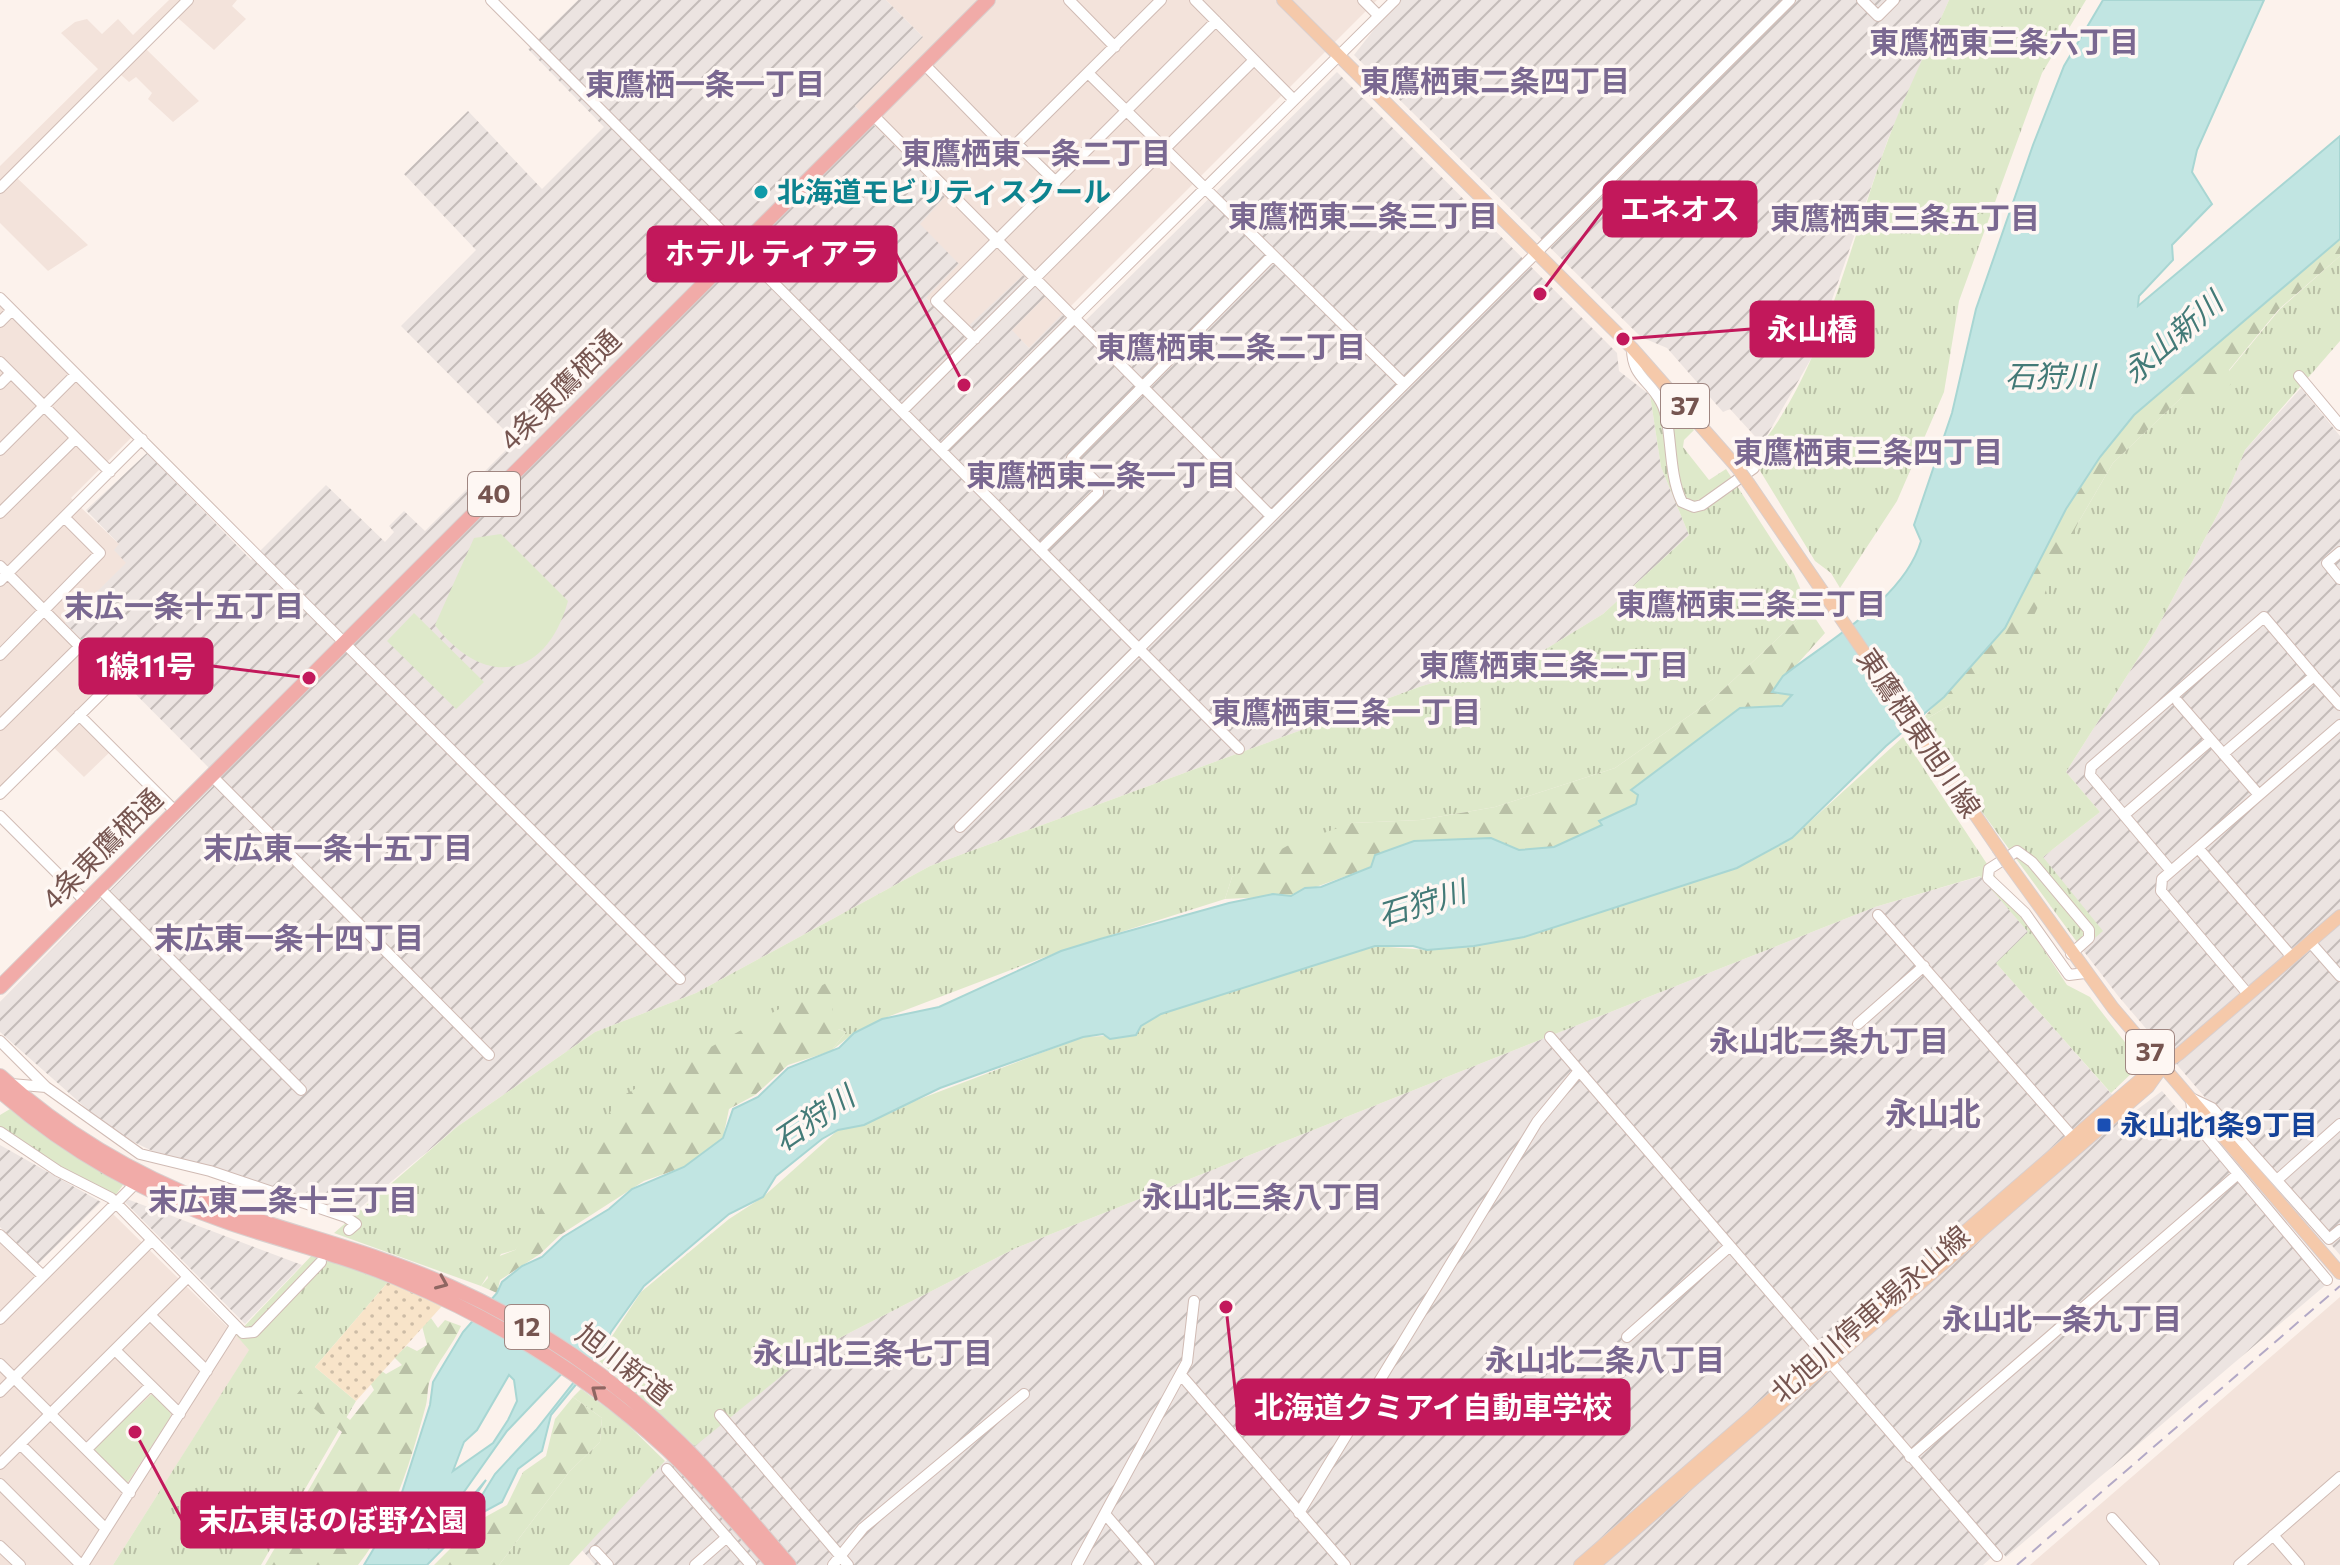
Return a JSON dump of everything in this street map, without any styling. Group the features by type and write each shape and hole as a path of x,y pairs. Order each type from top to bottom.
{"highway":[{"name":"4条東鷹栖通","path":"0,987 988,0"},
{"name":"旭川新道","path":"3,1091 68,1143 233,1224 365,1258 519,1339 667,1440 789,1565"},
{"name":"旭川新道","path":"689,1461 774,1565"}],"main road":[{"name":"東鷹栖東旭川線","path":"1283,0 1632,348 1736,466 2085,973 2340,1273"},
{"name":"北旭川停車場永山線","path":"1594,1565 2077,1142 2141,1079 2163,1066 2340,916"},
{"name":"北旭川停車場永山線","path":"1580,1565 1826,1359"}],"street":[{"path":"0,188 188,0"},
{"path":"491,0 1239,749"},
{"path":"1069,0 1115,47"},
{"path":"924,64 1009,151 1161,0"},
{"path":"1195,0 1294,100"},
{"path":"1363,0 1379,16"},
{"path":"941,450 1395,0"},
{"path":"960,827 1790,0"},
{"path":"1862,0 1878,16 1894,0"},
{"path":"975,339 936,301 1216,21"},
{"path":"902,411 1254,60"},
{"path":"1088,73 1404,384"},
{"path":"873,115 1271,516"},
{"path":"1017,144 1056,182"},
{"path":"1040,550 1098,493 1097,483 1072,458 1273,255"},
{"path":"0,298 680,979"},
{"path":"0,322 12,310"},
{"path":"1632,348 1632,365 1663,404 1671,463 1682,502 1694,507 1702,505 1754,468"},
{"path":"0,362 110,472"},
{"path":"0,384 11,373"},
{"path":"0,450 76,374"},
{"path":"2299,376 2340,425"},
{"path":"0,513 76,438"},
{"path":"0,794 114,681 3,573 142,439"},
{"path":"0,655 100,553 64,517"},
{"path":"2340,552 2327,563 2340,579"},
{"path":"2171,871 2090,775 2091,767 2264,617 2340,705"},
{"path":"0,725 79,647"},
{"path":"2223,754 2314,676"},
{"path":"2178,702 2259,795"},
{"path":"79,715 176,812"},
{"path":"2248,994 2161,891 2162,879 2340,725"},
{"path":"2124,815 2211,740"},
{"path":"212,776 489,1055"},
{"path":"0,816 86,902"},
{"path":"2198,848 2292,957"},
{"path":"2071,954 2089,938 2089,930 2032,862 2017,851 1989,869 1988,878 2025,913 2069,975 2085,973"},
{"path":"99,888 301,1090"},
{"path":"1878,915 2077,1142"},
{"path":"2310,942 2340,976"},
{"path":"1858,1024 1924,966"},
{"path":"1550,1037 1997,1556"},
{"path":"0,1041 46,1087 113,1136 149,1157 210,1171 242,1185 346,1217 356,1224 349,1230"},
{"path":"1299,1513 1537,1122 1578,1072"},
{"path":"3,1091 46,1087"},
{"path":"2191,1098 2193,1120 2327,1280"},
{"path":"2191,1098 2212,1108 2329,1239 2340,1230"},
{"path":"2277,1180 2340,1124"},
{"path":"0,1132 58,1171 111,1198 150,1242 243,1333 254,1332 321,1262"},
{"path":"0,1319 140,1179 149,1157"},
{"path":"1910,1457 2238,1174"},
{"path":"0,1392 150,1242"},
{"path":"3,1243 43,1276"},
{"path":"1627,1337 1729,1247"},
{"path":"0,1464 187,1278"},
{"path":"1077,1565 1187,1362 1194,1301"},
{"path":"150,1315 207,1371"},
{"path":"0,1484 82,1565 235,1326"},
{"path":"115,1350 180,1414"},
{"path":"0,1364 130,1493"},
{"path":"1181,1375 1345,1565"},
{"path":"87,1449 150,1386"},
{"path":"833,1565 863,1528 1024,1394"},
{"path":"720,1415 848,1565"},
{"path":"20,1444 106,1529"},
{"path":"667,1469 751,1565"},
{"path":"2239,1565 2340,1477"},
{"path":"1105,1514 1149,1565"},
{"path":"2112,1518 2154,1565"},
{"path":"2273,1535 2299,1565"},
{"path":"695,1565 727,1537"},
{"path":"0,1546 20,1565"},
{"path":"595,1551 608,1565"}],"shaded area":[{"path":"169,0 237,0 232,6 246,19 214,50 178,18 146,49 199,101 173,122 148,99 152,93 136,77 129,82 120,74 17,178 88,245 48,271 0,223 0,166 98,69 61,33 75,22 87,19 102,34 118,19 133,35"},
{"path":"578,0 886,0 923,37 855,106 945,197 920,224 959,264 926,298 962,332 1023,275 1046,296 1012,330 1029,348 1062,314 1078,328 1337,72 1617,353 1619,371 1650,395 1661,467 1689,535 1603,614 1541,652 1422,686 930,866 696,993 595,1032 458,1126 355,1212 165,1157 113,1132 0,1032 0,1002 220,779 65,623 126,563 114,550 119,544 86,510 147,453 251,560 326,485 385,542 394,532 389,526 404,511 425,531 515,441 401,326 476,250 404,174 468,111 542,189 604,127 528,49"},
{"path":"886,0 1377,0 1029,348 1012,331 962,332 925,297 920,224 874,126 855,106 923,37"},
{"path":"1397,0 1949,0 1888,139 1812,357 1762,444 1730,409 1723,412 1667,348 1641,337 1354,55"},
{"path":"0,306 132,437 71,498 119,544 127,563 58,630 107,681 75,715 112,750 84,777 47,741 0,788"},
{"path":"2301,388 2340,436 2340,1255 2119,997 2082,949 2043,857 2100,812 2066,772 2156,630 2221,508 2245,450"},
{"path":"1981,876 2028,932 1997,964 2130,1115 2162,1091 2328,1283 2006,1557 2000,1550 1983,1565 595,1565 581,1549 661,1465 810,1353 1016,1248 1875,907"},
{"path":"0,1145 101,1202 38,1264 0,1227"},
{"path":"119,1196 302,1265 245,1324"},
{"path":"111,1212 250,1349 113,1565 0,1565 0,1239 42,1281"},
{"path":"2340,1297 2340,1565 2030,1565"}],"green space":[{"path":"1949,0 2086,0 2042,73 1959,301 1944,392 1897,501 1840,588 1831,573 1815,561 1751,456 1776,425 1816,349 1888,140"},
{"path":"2340,239 2340,256 2279,309 2229,370 2231,384 2218,398 2183,396 2113,463 2078,523 2027,630 1950,705 1918,724 2005,627 2066,509 2100,457 2134,415"},
{"path":"2340,256 2340,341 2245,450 2221,508 2156,630 2066,772 2100,812 2043,857 2103,931 2082,949 1918,724 1950,705 2078,523 2113,463 2183,396 2201,394 2229,371 2280,309"},
{"path":"1650,395 1672,403 1694,430 1684,440 1683,447 1709,480 1726,469 1794,574 1809,609 1713,699 1615,768 1495,807 1420,820 1352,823 1232,877 1225,899 1061,951 882,1019 854,1033 831,1051 846,1032 838,1029 529,1233 515,1250 501,1254 481,1286 334,1233 458,1126 595,1032 696,993 930,866 1422,686 1541,652 1603,614 1689,535 1661,467"},
{"path":"501,534 568,601 558,627 545,647 529,660 512,667 493,666 473,659 454,646 435,625 474,538"},
{"path":"1809,609 1825,633 1773,691 1793,695 1782,706 1740,708 1632,789 1638,795 1636,804 1600,820 1602,825 1554,847 1519,850 1491,838 1414,841 1371,867 1291,896 1225,899 1232,877 1287,846 1352,823 1420,820 1495,807 1615,768 1713,699"},
{"path":"414,613 484,682 456,709 387,641"},
{"path":"1903,737 2067,985 2090,997 2138,1059 2136,1069 2111,1093 1996,963 2028,932 1980,876 1875,907 1016,1248 810,1353 695,1446 597,1359 641,1292 729,1219 763,1197 838,1130 1083,1037 1127,1035 1161,1014 1375,946 1427,950 1792,838"},
{"path":"828,982 836,997 832,1011 840,1018 838,1029 846,1032 831,1051 788,1065 755,1095 729,1109 723,1138 684,1167 644,1181 560,1235 540,1254 500,1280 497,1293 481,1286 488,1278 484,1262 515,1250 571,1160 624,1095"},
{"path":"10,1109 62,1148 125,1182 115,1196 60,1167 0,1126 0,1115"},
{"path":"315,1252 388,1282 315,1367 356,1401 261,1565 113,1565 249,1350 236,1335"},
{"path":"431,1318 438,1328 445,1320 461,1326 430,1380 426,1405 407,1468 382,1529 371,1547 358,1565 265,1565 342,1432 297,1394 305,1384 350,1420 374,1390 369,1381 379,1369 386,1374 402,1365 394,1357 407,1346 417,1351 427,1345 422,1326"},
{"path":"581,1389 623,1420 665,1461 569,1565 499,1565 570,1471 600,1442 602,1418 573,1397"},
{"path":"152,1394 171,1412 170,1418 128,1482 123,1482 95,1452 94,1447"},
{"path":"573,1397 602,1418 600,1442 570,1471 499,1565 434,1565 478,1521 507,1505 523,1472 546,1456 555,1419"}],"sand":[{"path":"388,1282 442,1306 356,1401 315,1367"}],"water":[{"name":"石狩川","path":"2103,0 2264,0 2197,150 2192,172 2212,204 2172,245 2173,260 2139,296 2138,306 2340,136 2340,239 2134,415 2100,457 2066,509 2005,628 1944,697 1886,746 1792,838 1737,868 1524,937 1427,950 1413,946 1375,946 1161,1014 1141,1026 1136,1035 1110,1039 1103,1034 1083,1037 940,1088 864,1125 838,1130 776,1176 763,1197 729,1214 644,1286 611,1332 597,1359 551,1415 542,1451 518,1469 502,1502 474,1517 427,1565 364,1565 396,1511 430,1405 433,1382 463,1332 497,1293 502,1282 522,1266 542,1257 563,1237 609,1209 632,1189 684,1167 723,1138 733,1109 758,1097 788,1068 839,1048 854,1033 882,1019 939,1007 1061,951 1229,903 1273,894 1291,896 1305,888 1321,887 1371,867 1375,855 1414,841 1491,838 1519,850 1554,847 1602,825 1599,821 1636,804 1638,795 1631,790 1740,708 1782,706 1792,695 1772,692 1783,676 1863,616 1899,581 1912,562 1921,541 1914,525 1952,413 1976,309 2064,66","holes":["569,1366 578,1367 581,1373 536,1430 495,1474 463,1526 457,1531 455,1525 486,1480 428,1549 447,1516 507,1431","509,1375 514,1380 517,1401 508,1420 493,1443 453,1471 464,1442 477,1430"]}],"railway":[{"path":"2017,1565 2340,1286"}],"place":[{"name":"北海道モビリティスクール","path":"761,192"},
{"name":"エネオス","path":"1540,294"},
{"name":"永山橋","path":"1623,339"},
{"name":"ホテル ティアラ","path":"964,385"},
{"name":"1線11号","path":"309,678"},
{"name":"永山北1条9丁目","path":"2104,1125"},
{"name":"北海道クミアイ自動車学校","path":"1226,1307"},
{"name":"末広東ほのぼ野公園","path":"135,1432"}],"district":[{"name":"東鷹栖東三条六丁目","path":"2004,43"},
{"name":"東鷹栖東二条四丁目","path":"1495,82"},
{"name":"東鷹栖一条一丁目","path":"705,85"},
{"name":"東鷹栖東一条二丁目","path":"1036,154"},
{"name":"東鷹栖東二条三丁目","path":"1363,217"},
{"name":"東鷹栖東三条五丁目","path":"1905,219"},
{"name":"東鷹栖東二条二丁目","path":"1231,348"},
{"name":"東鷹栖東三条四丁目","path":"1868,453"},
{"name":"東鷹栖東二条一丁目","path":"1101,476"},
{"name":"東鷹栖東三条三丁目","path":"1751,605"},
{"name":"末広一条十五丁目","path":"184,607"},
{"name":"東鷹栖東三条二丁目","path":"1554,666"},
{"name":"東鷹栖東三条一丁目","path":"1346,713"},
{"name":"末広東一条十五丁目","path":"338,849"},
{"name":"末広東一条十四丁目","path":"289,939"},
{"name":"永山北二条九丁目","path":"1829,1042"},
{"name":"永山北","path":"1933,1114"},
{"name":"永山北三条八丁目","path":"1262,1198"},
{"name":"末広東二条十三丁目","path":"283,1201"},
{"name":"永山北一条九丁目","path":"2062,1320"},
{"name":"永山北三条七丁目","path":"873,1354"},
{"name":"永山北二条八丁目","path":"1605,1361"}],"water label":[{"name":"永山新川","path":"2173,338"}]}
